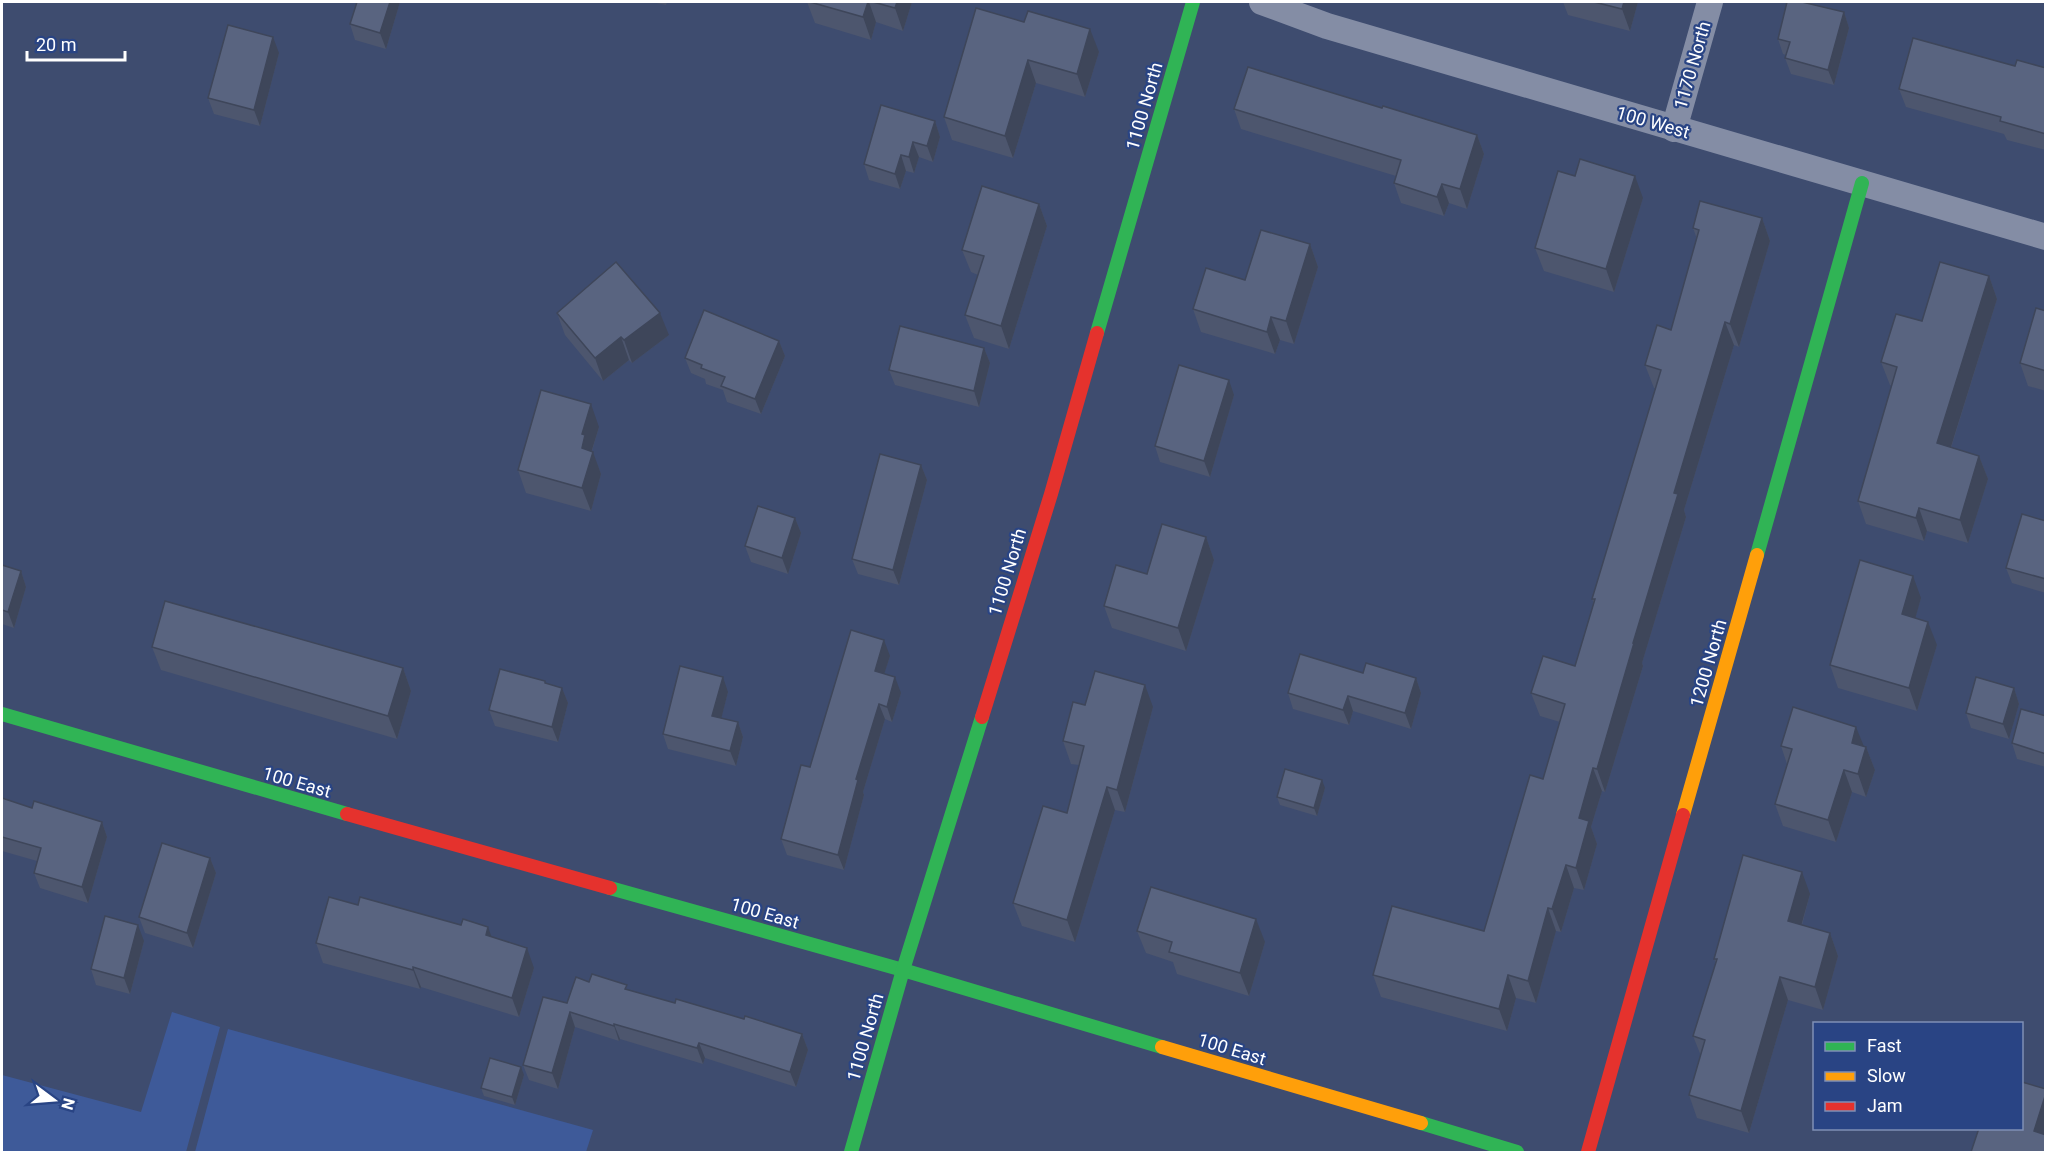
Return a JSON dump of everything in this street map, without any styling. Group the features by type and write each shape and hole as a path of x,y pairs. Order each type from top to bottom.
{"main road":[{"name":"1100 North","path":"851,1152 903,970 1051,494 1193,2"},
{"name":"1200 North","path":"1588,1152 1863,183"},
{"name":"100 East","path":"2,714 310,804 903,970 1517,1152"}],"street":[{"name":"100 West","path":"1262,2 1327,26 2046,237"},
{"name":"1170 North","path":"1674,129 1710,2"}],"shaded area":[{"path":"172,1012 220,1027 186,1152 2,1152 2,1075 141,1112"},
{"path":"228,1029 593,1130 586,1152 195,1152"}],"building":[{"path":"357,2 390,2 380,33 350,24"},
{"path":"810,2 868,2 863,17"},
{"path":"873,2 897,2 895,8"},
{"path":"1594,2 1624,2 1622,9"},
{"path":"1787,2 1802,2 1844,12 1828,70 1785,58 1790,42 1778,39"},
{"path":"976,8 1024,22 1028,11 1090,29 1077,74 1028,60 1005,136 944,117"},
{"path":"228,25 273,37 254,110 208,98"},
{"path":"1913,38 2015,66 2017,60 2046,68 2046,134 2000,121 2001,117 1899,89"},
{"path":"1248,67 1477,135 1460,189 1442,184 1437,197 1394,183 1401,160 1234,109"},
{"path":"881,105 935,121 927,146 913,142 909,157 901,155 895,174 864,164"},
{"path":"1580,159 1635,176 1606,269 1535,248 1558,171 1575,176"},
{"path":"982,186 1039,204 1001,326 965,315 984,256 962,250"},
{"path":"1700,201 1762,218 1730,324 1725,322 1674,493 1678,494 1597,769 1593,768 1579,818 1589,821 1576,868 1566,865 1552,909 1548,908 1528,981 1508,975 1499,1009 1373,975 1392,906 1484,931 1530,775 1543,779 1565,704 1531,693 1543,656 1575,666 1595,599 1592,599 1661,370 1645,365 1657,325 1671,330 1699,230 1693,228"},
{"path":"1261,230 1310,244 1286,321 1271,317 1267,332 1193,309 1206,268 1245,280"},
{"path":"616,262 660,313 624,340 621,337 595,358 557,313"},
{"path":"1940,262 1989,276 1937,443 1979,456 1960,520 1919,508 1916,518 1858,501 1897,367 1881,362 1896,314 1922,321"},
{"path":"2036,308 2046,311 2046,371 2020,363"},
{"path":"704,310 779,341 755,399 721,386 725,377 701,368 702,365 685,358"},
{"path":"900,326 984,348 974,391 889,370"},
{"path":"1179,365 1229,380 1204,461 1155,446"},
{"path":"541,390 591,404 582,434 585,435 582,448 593,452 582,488 518,470"},
{"path":"880,454 921,465 893,570 852,559"},
{"path":"758,506 795,518 782,558 745,546"},
{"path":"2022,514 2046,521 2046,579 2006,568"},
{"path":"1162,524 1206,537 1178,628 1104,606 1116,565 1147,574"},
{"path":"1860,560 1913,576 1902,614 1928,622 1909,688 1830,665"},
{"path":"2,565 21,571 8,612 2,610"},
{"path":"165,601 403,668 388,716 152,647"},
{"path":"851,630 884,640 875,671 895,677 887,707 879,704 856,779 858,780 838,855 781,839 801,765 810,767"},
{"path":"1300,654 1363,673 1366,663 1416,678 1405,713 1348,696 1343,710 1288,693"},
{"path":"680,666 723,677 712,716 738,722 730,751 663,734"},
{"path":"500,669 562,688 552,727 489,710"},
{"path":"1095,671 1145,685 1117,790 1107,787 1067,920 1013,903 1043,806 1067,813 1084,746 1063,741 1073,702 1085,705"},
{"path":"1976,677 2014,688 2003,724 1966,713"},
{"path":"1793,707 1856,727 1852,743 1866,747 1858,774 1844,770 1828,820 1775,804 1792,749 1781,746"},
{"path":"2021,709 2046,716 2046,754 2012,743"},
{"path":"1285,769 1322,780 1314,808 1277,797"},
{"path":"2,798 32,808 34,801 102,822 82,887 34,873 41,848 2,837"},
{"path":"162,843 210,858 187,933 139,917"},
{"path":"1743,855 1802,872 1788,921 1830,933 1815,987 1780,977 1741,1111 1689,1095 1705,1040 1693,1036 1717,959 1714,959"},
{"path":"1151,887 1256,919 1240,973 1169,952 1172,942 1137,931"},
{"path":"329,897 358,905 360,897 461,925 463,919 488,927 486,935 527,948 512,998 413,967 413,970 316,943"},
{"path":"105,916 138,925 124,978 91,969"},
{"path":"592,974 627,985 625,989 675,1003 676,999 744,1019 745,1016 802,1034 790,1072 699,1043 697,1048 570,1012 552,1073 523,1065 543,997 567,1003 576,977 589,982"},
{"path":"490,1058 521,1067 512,1097 481,1088"},
{"path":"2023,1082 2046,1089 2034,1131 2046,1135 2046,1152 1971,1152 1978,1130 2023,1130"}],"traffic: fast":[{"path":"1097,333 1193,2"},
{"path":"1757,555 1862,183"},
{"path":"2,714 347,814"},
{"path":"851,1152 903,970 982,717"},
{"path":"610,888 903,970 1162,1047"},
{"path":"1421,1123 1517,1152"}],"traffic: slow":[{"path":"1683,815 1757,555"},
{"path":"1162,1047 1421,1123"}],"traffic: jam":[{"path":"982,717 1051,494 1097,333"},
{"path":"347,814 610,888"},
{"path":"1588,1152 1683,815"}]}
